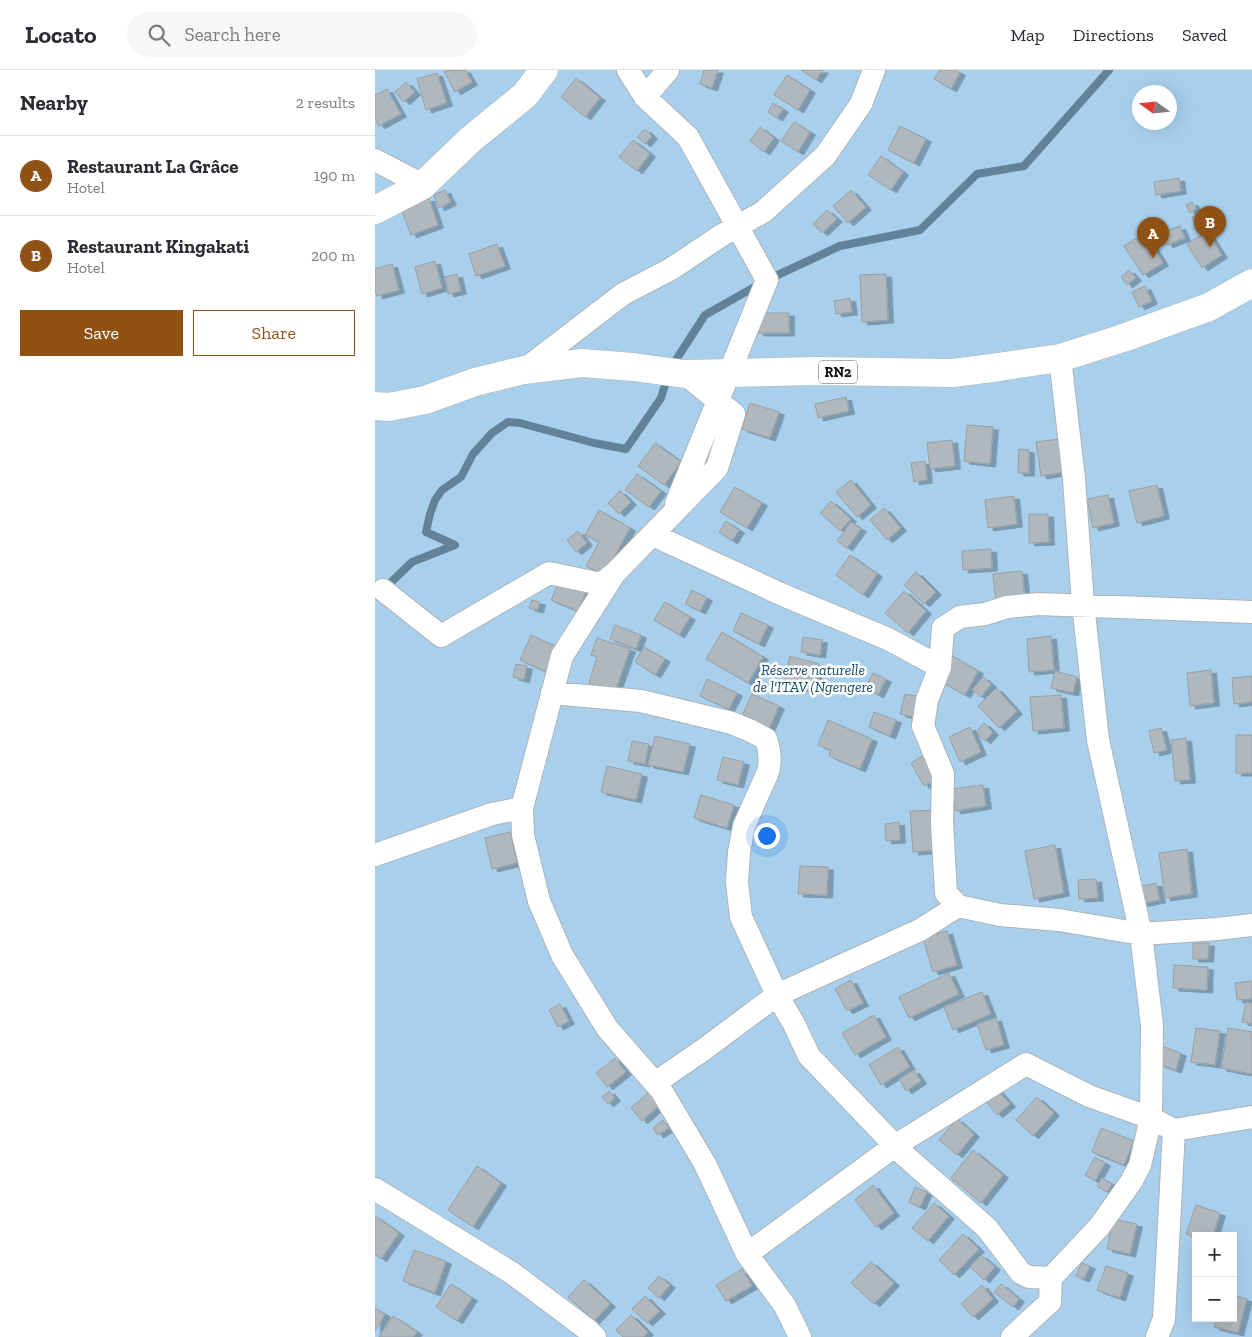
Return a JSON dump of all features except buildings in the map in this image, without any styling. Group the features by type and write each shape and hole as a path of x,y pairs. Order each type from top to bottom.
{"main road":[{"path":"375,210 423,185 471,139 525,95 544,70"},
{"name":"RN2","path":"375,406 389,407 425,400 475,382 524,370 582,363 685,374 817,371 953,373 1059,358 1123,338 1209,307 1252,283"}],"street":[{"path":"383,590 441,636 549,573 601,584 668,528 767,280 688,137 645,97 628,70"},
{"path":"645,97 668,70"},
{"path":"524,370 623,294 671,269 722,235 763,212 825,156 861,104 874,70"},
{"path":"375,160 423,185"},
{"path":"1012,1337 1050,1302 1051,1278 1099,1227 1131,1182 1139,1165 1151,1118 1152,1025 1141,934 1099,740 1083,604 1073,479 1059,358"},
{"path":"685,374 735,414 717,468 614,574 562,656 522,808 523,835 539,901 562,955 607,1028 661,1090 705,1164 747,1254 785,1306 800,1337"},
{"path":"653,535 783,595 888,639 940,667"},
{"path":"1252,612 1083,604 1038,604 1007,607 985,614 960,616 943,628 940,667 927,700 923,726 943,774 942,823 946,893 958,906 1000,915 1059,920 1141,934 1252,925"},
{"path":"552,693 641,702 732,723 751,730 766,739 770,764 763,787 744,826 739,852 737,882 741,917 777,995 809,1056 903,1154 987,1228 1021,1273 1029,1277 1051,1278"},
{"path":"375,855 492,814 522,808"},
{"path":"655,1083 777,995 920,930 958,906"},
{"path":"747,1254 896,1145 1026,1064 1089,1096 1151,1118 1174,1130 1252,1117"},
{"path":"1157,1337 1164,1319 1174,1130"},
{"path":"375,1189 512,1273 595,1337"}],"green space":[{"name":"Réserve naturelle de l'ITAV (Ngengere","path":"375,70 1252,70 1252,1337 375,1337"}],"waterway":[{"path":"769,279 840,246 920,230 977,174 1024,166 1109,70"},
{"path":"384,589 412,562 455,545 426,532 430,514 435,500 442,490 461,477 473,454 492,433 508,422 520,423 594,443 626,449 661,398 670,369 705,315 758,285"}],"place":[{"name":"Restaurant Kingakati","path":"1210,247"},
{"name":"Restaurant La Grâce","path":"1153,258"}]}
